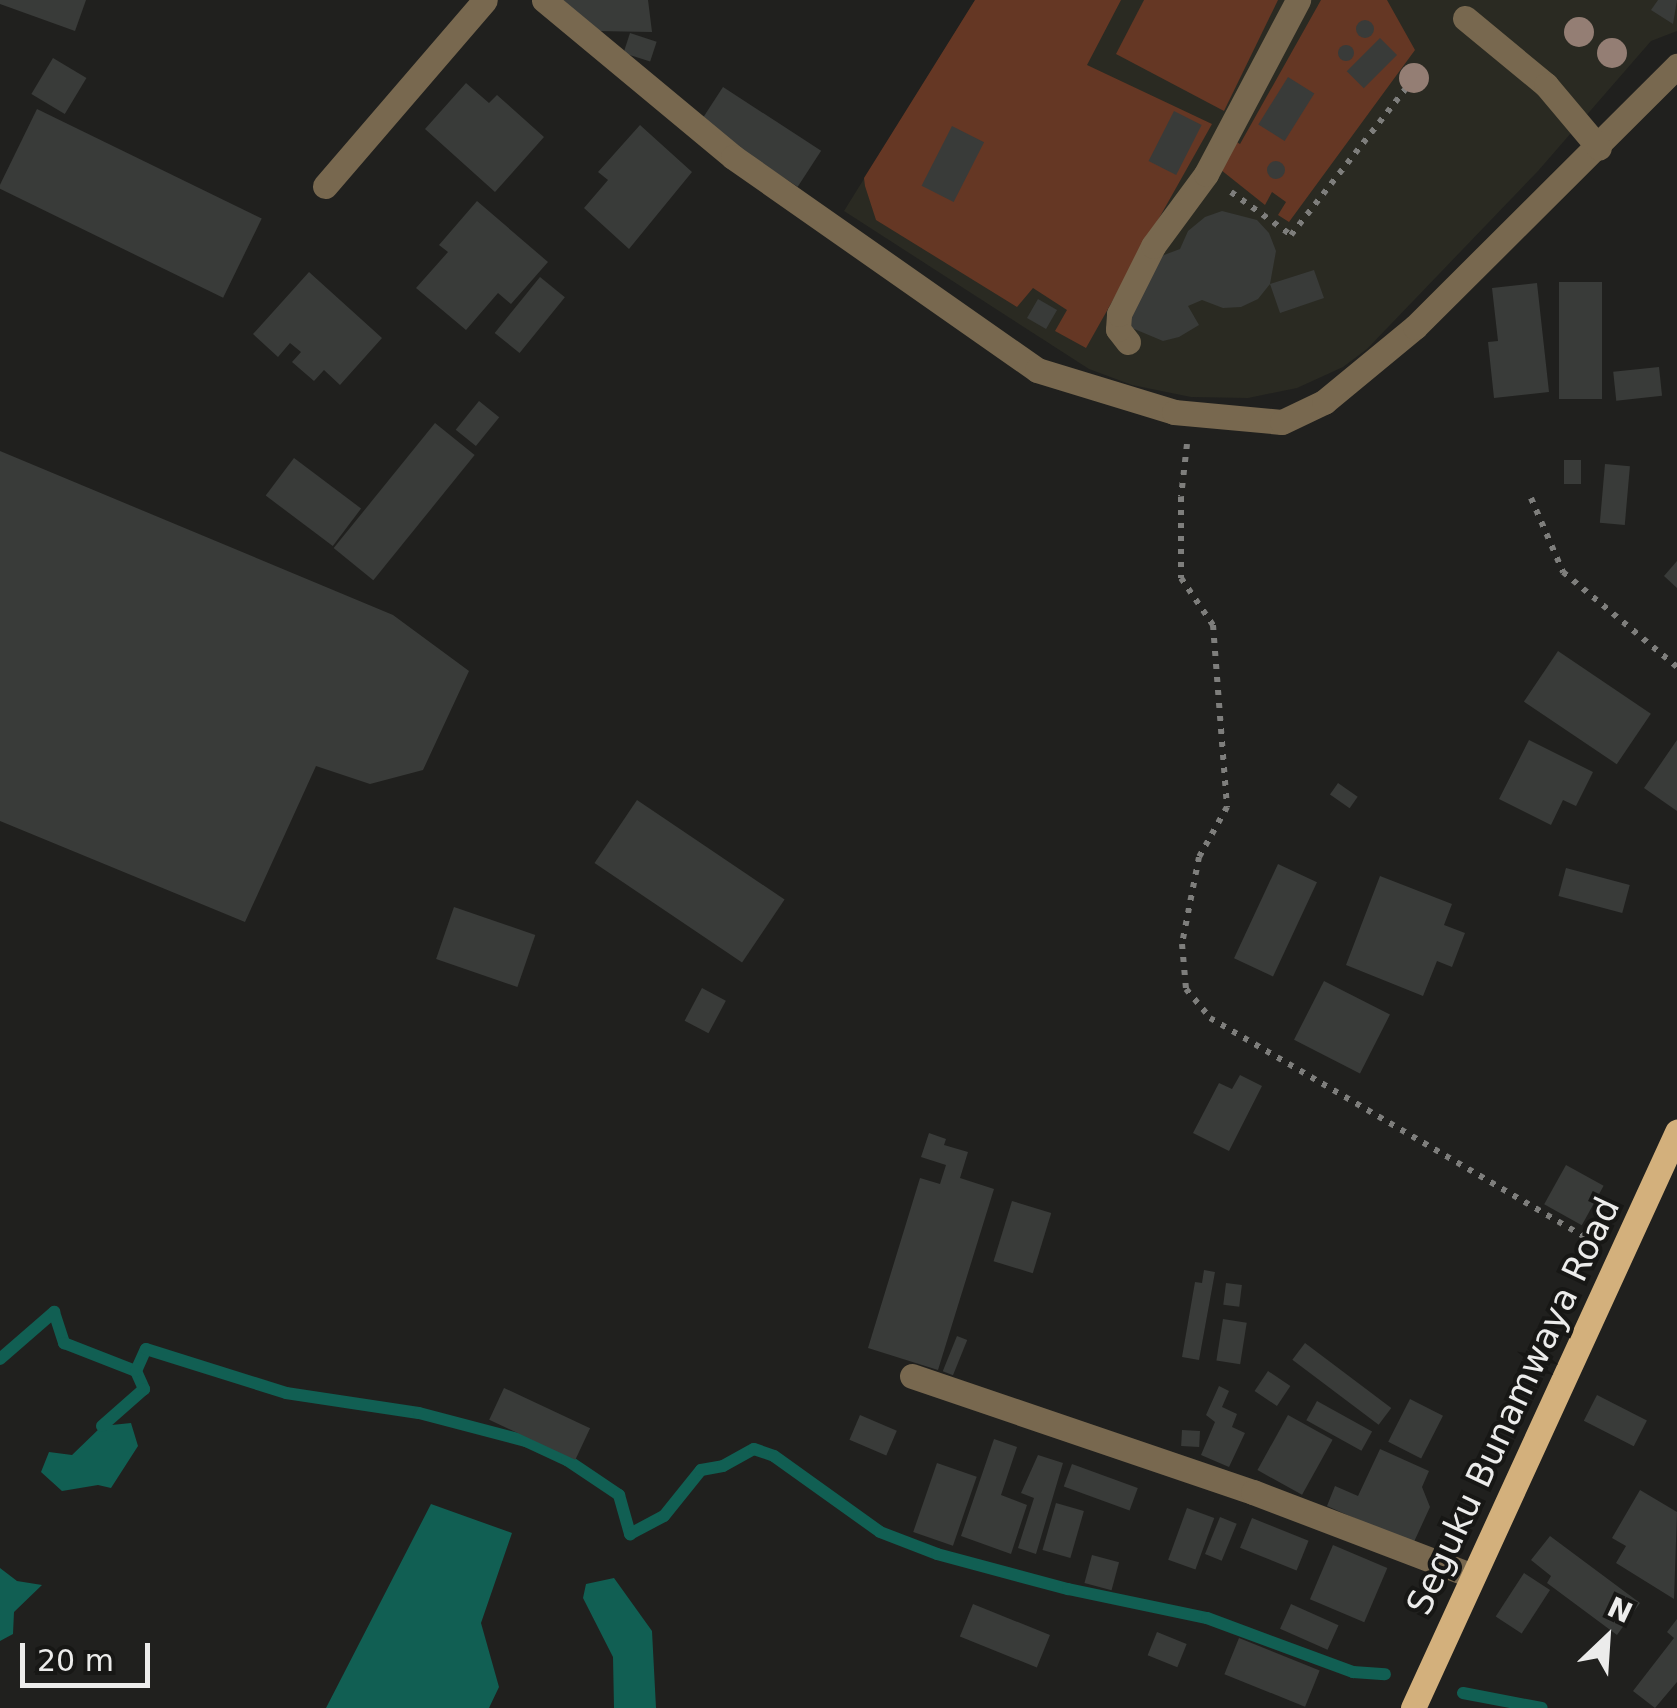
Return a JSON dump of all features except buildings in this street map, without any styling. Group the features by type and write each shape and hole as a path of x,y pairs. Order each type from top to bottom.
{"main road":[{"name":"Seguku Bunamwaya Road","path":"1413,1708 1677,1132"}],"street":[{"path":"325,186 485,0"},
{"path":"544,0 749,169 1037,370 1191,413 1282,422 1324,402 1414,327 1599,148 1677,66"},
{"path":"1128,342 1118,329 1119,314 1154,246 1206,174 1298,0"},
{"path":"1465,18 1546,85 1599,148"},
{"path":"912,1376 1254,1492 1473,1576"}],"path":[{"path":"1206,174 1291,236 1414,78"},
{"path":"1191,413 1181,497 1181,578 1213,624 1228,807 1198,857 1182,944 1186,989 1210,1018 1620,1258"},
{"path":"1531,498 1563,572 1677,667"}],"shaded area":[{"path":"975,0 1677,0 1677,31 1651,41 1538,171 1367,349 1343,367 1297,388 1248,398 1191,397 1132,385 1089,369 844,211"},
{"path":"975,0 1121,0 1087,65 1212,124 1086,348 1055,331 1067,310 1033,288 1017,307 876,220 865,186 864,178"},
{"path":"1144,0 1278,0 1224,111 1116,54"},
{"path":"1321,0 1387,0 1415,50 1289,222 1278,215 1286,202 1272,192 1265,205 1216,166 1230,138 1240,144"},
{"path":"131,1423 138,1446 111,1488 98,1485 62,1491 41,1472 49,1452 72,1455 102,1426"},
{"path":"431,1504 512,1533 481,1623 499,1687 489,1708 326,1708"},
{"path":"0,1568 17,1581 42,1585 14,1612 13,1634 0,1641"},
{"path":"614,1578 652,1631 656,1708 614,1708 613,1657 583,1598 586,1584"}],"waterway":[{"path":"0,1359 54,1312 64,1343 136,1371 144,1389 102,1426"},
{"path":"136,1371 146,1349 286,1393 419,1413 526,1441 567,1460 619,1495 630,1534 664,1516 701,1470 723,1466 754,1449 774,1456 880,1532 937,1554 1068,1589 1207,1618 1353,1672 1385,1674"},
{"path":"1463,1693 1542,1708"}]}
